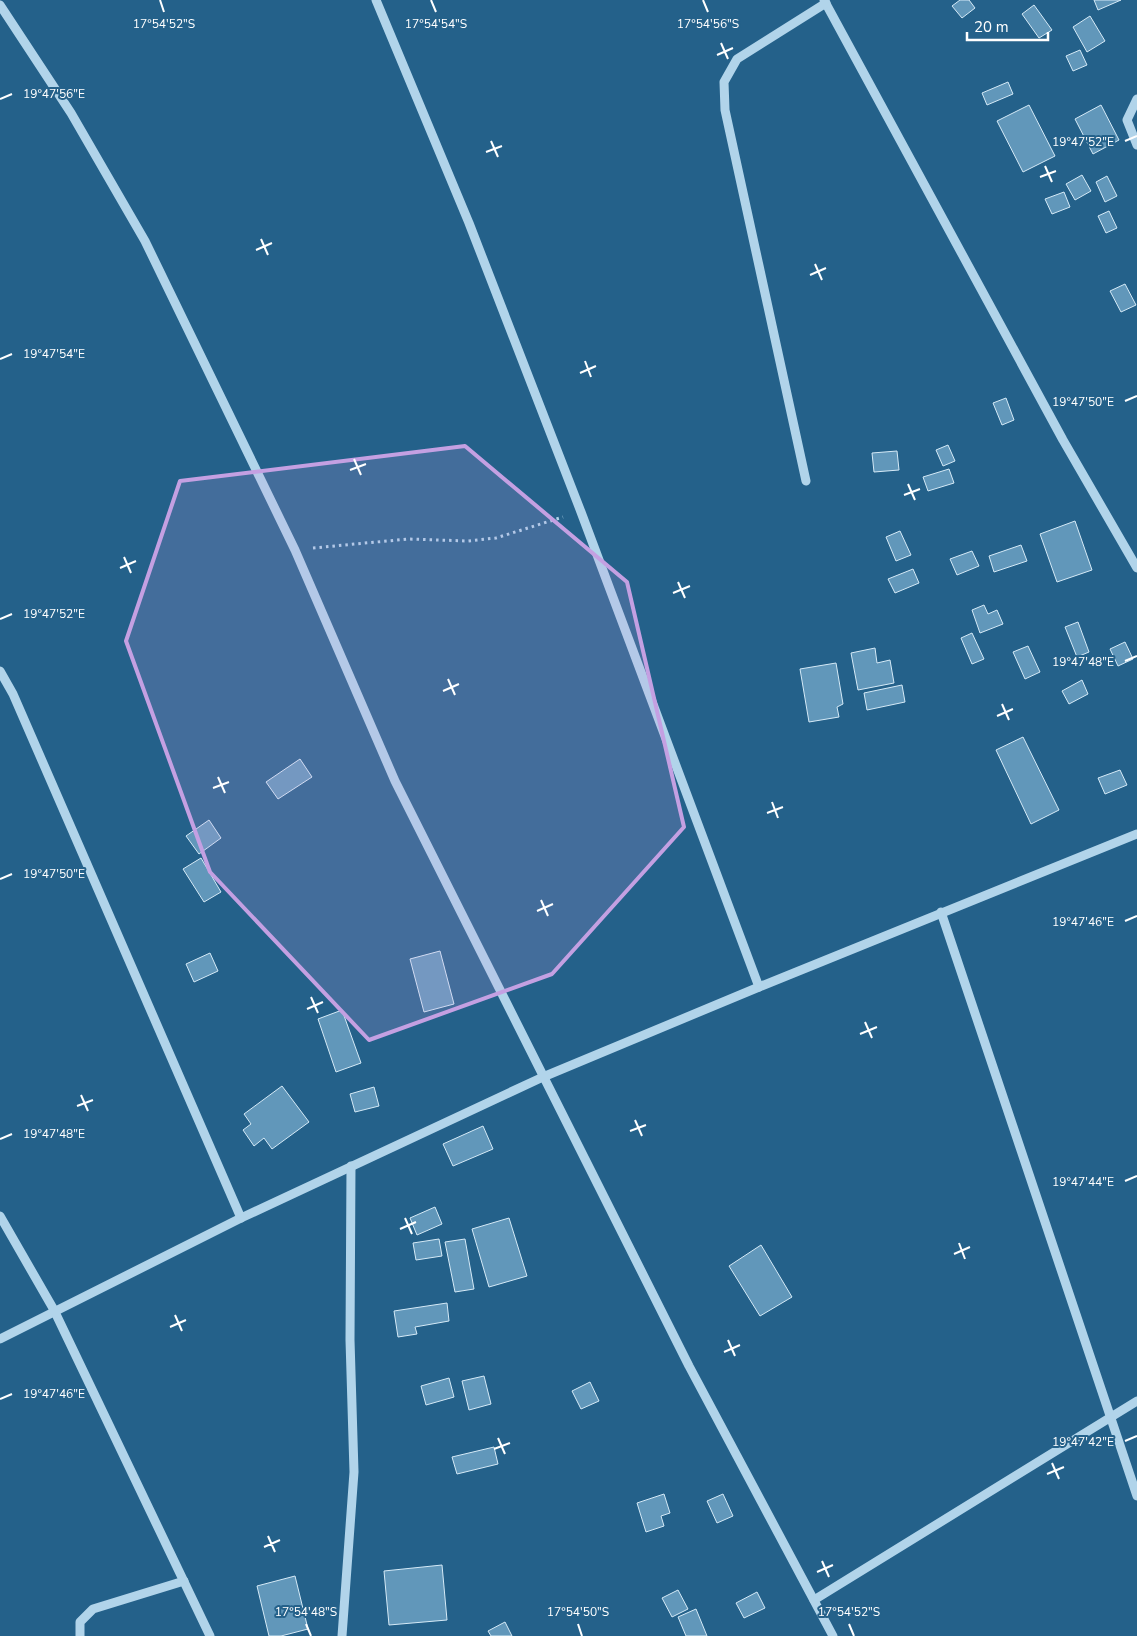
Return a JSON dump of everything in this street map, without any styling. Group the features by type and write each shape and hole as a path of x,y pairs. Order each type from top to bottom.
{"street":[{"path":"376,0 469,224 759,987"},
{"path":"806,481 725,110 724,82 737,58 825,2 1063,440 1137,568"},
{"path":"0,5 71,113 145,240 295,550 395,781 689,1366 833,1636"},
{"path":"1137,99 1127,120 1137,145"},
{"path":"0,671 16,703 241,1218"},
{"path":"0,1339 54,1310 241,1218 543,1078 759,987 1137,834"},
{"path":"942,912 1137,1496"},
{"path":"342,1636 354,1472 350,1340 351,1166"},
{"path":"0,1216 54,1310 210,1636"},
{"path":"814,1600 1137,1401"},
{"path":"80,1636 80,1622 94,1609 184,1581"}],"path":[{"path":"295,550 408,539 468,541 496,538 580,512"}],"highlighted area":[{"path":"465,446 627,582 684,827 552,974 369,1040 210,872 126,641 180,481"}],"building":[{"path":"960,0 969,0 975,8 962,18 952,6"},
{"path":"1094,0 1121,0 1098,10"},
{"path":"1034,5 1052,30 1039,38 1022,14"},
{"path":"1090,16 1105,41 1087,52 1073,27"},
{"path":"1080,50 1087,65 1073,71 1066,56"},
{"path":"1008,82 1013,94 987,105 982,93"},
{"path":"1029,105 1055,156 1023,172 997,121"},
{"path":"1101,105 1119,140 1093,154 1075,119"},
{"path":"1082,175 1091,191 1075,200 1066,184"},
{"path":"1107,176 1117,196 1105,202 1096,182"},
{"path":"1064,192 1070,207 1052,214 1045,199"},
{"path":"1109,211 1117,228 1106,233 1098,216"},
{"path":"1125,284 1136,305 1121,312 1110,291"},
{"path":"1006,398 1014,420 1002,425 993,403"},
{"path":"948,445 955,461 943,466 936,450"},
{"path":"897,451 899,470 874,472 872,453"},
{"path":"949,469 954,483 928,491 923,477"},
{"path":"1075,521 1092,570 1057,582 1040,534"},
{"path":"900,531 911,555 896,561 886,537"},
{"path":"1021,545 1027,561 994,572 989,556"},
{"path":"972,551 979,566 957,575 950,559"},
{"path":"913,569 919,583 895,593 888,579"},
{"path":"984,605 988,614 997,610 1003,624 980,633 972,610"},
{"path":"1078,622 1089,652 1077,657 1065,627"},
{"path":"972,633 984,659 972,664 961,638"},
{"path":"1125,642 1133,659 1118,666 1110,649"},
{"path":"1028,646 1040,672 1025,679 1013,652"},
{"path":"875,648 877,663 890,660 894,683 858,690 851,653"},
{"path":"836,663 843,704 837,707 839,717 809,722 800,669"},
{"path":"1082,680 1088,694 1069,704 1062,691"},
{"path":"902,685 905,702 867,710 864,693"},
{"path":"1023,737 1059,810 1031,824 996,750"},
{"path":"300,759 312,777 278,799 266,782"},
{"path":"1120,770 1127,785 1105,794 1098,778"},
{"path":"209,820 221,838 199,854 186,836"},
{"path":"201,858 221,892 204,902 183,869"},
{"path":"440,951 454,1004 424,1012 410,959"},
{"path":"210,953 218,971 194,982 186,964"},
{"path":"342,1010 361,1063 336,1072 318,1019"},
{"path":"282,1086 309,1122 272,1149 264,1138 254,1146 243,1130 251,1124 244,1114"},
{"path":"374,1087 379,1106 355,1112 350,1094"},
{"path":"483,1126 493,1149 453,1166 443,1144"},
{"path":"435,1207 442,1224 417,1235 410,1218"},
{"path":"509,1218 527,1276 489,1287 472,1229"},
{"path":"439,1239 442,1256 416,1260 413,1243"},
{"path":"465,1239 474,1289 455,1292 445,1242"},
{"path":"761,1245 792,1297 760,1316 729,1266"},
{"path":"447,1303 449,1321 415,1327 417,1334 398,1337 394,1311"},
{"path":"484,1376 491,1404 469,1410 462,1381"},
{"path":"449,1378 454,1397 426,1405 421,1386"},
{"path":"590,1382 599,1401 581,1409 572,1391"},
{"path":"494,1447 498,1464 457,1474 452,1457"},
{"path":"664,1494 670,1513 661,1516 664,1526 646,1532 637,1503"},
{"path":"723,1494 733,1516 717,1523 707,1501"},
{"path":"442,1565 447,1620 389,1625 384,1571"},
{"path":"295,1576 308,1629 281,1636 269,1636 257,1586"},
{"path":"678,1590 688,1609 672,1617 662,1598"},
{"path":"757,1592 765,1608 744,1618 736,1603"},
{"path":"696,1609 707,1636 686,1636 678,1617"},
{"path":"505,1622 512,1636 491,1636 488,1631"}]}
